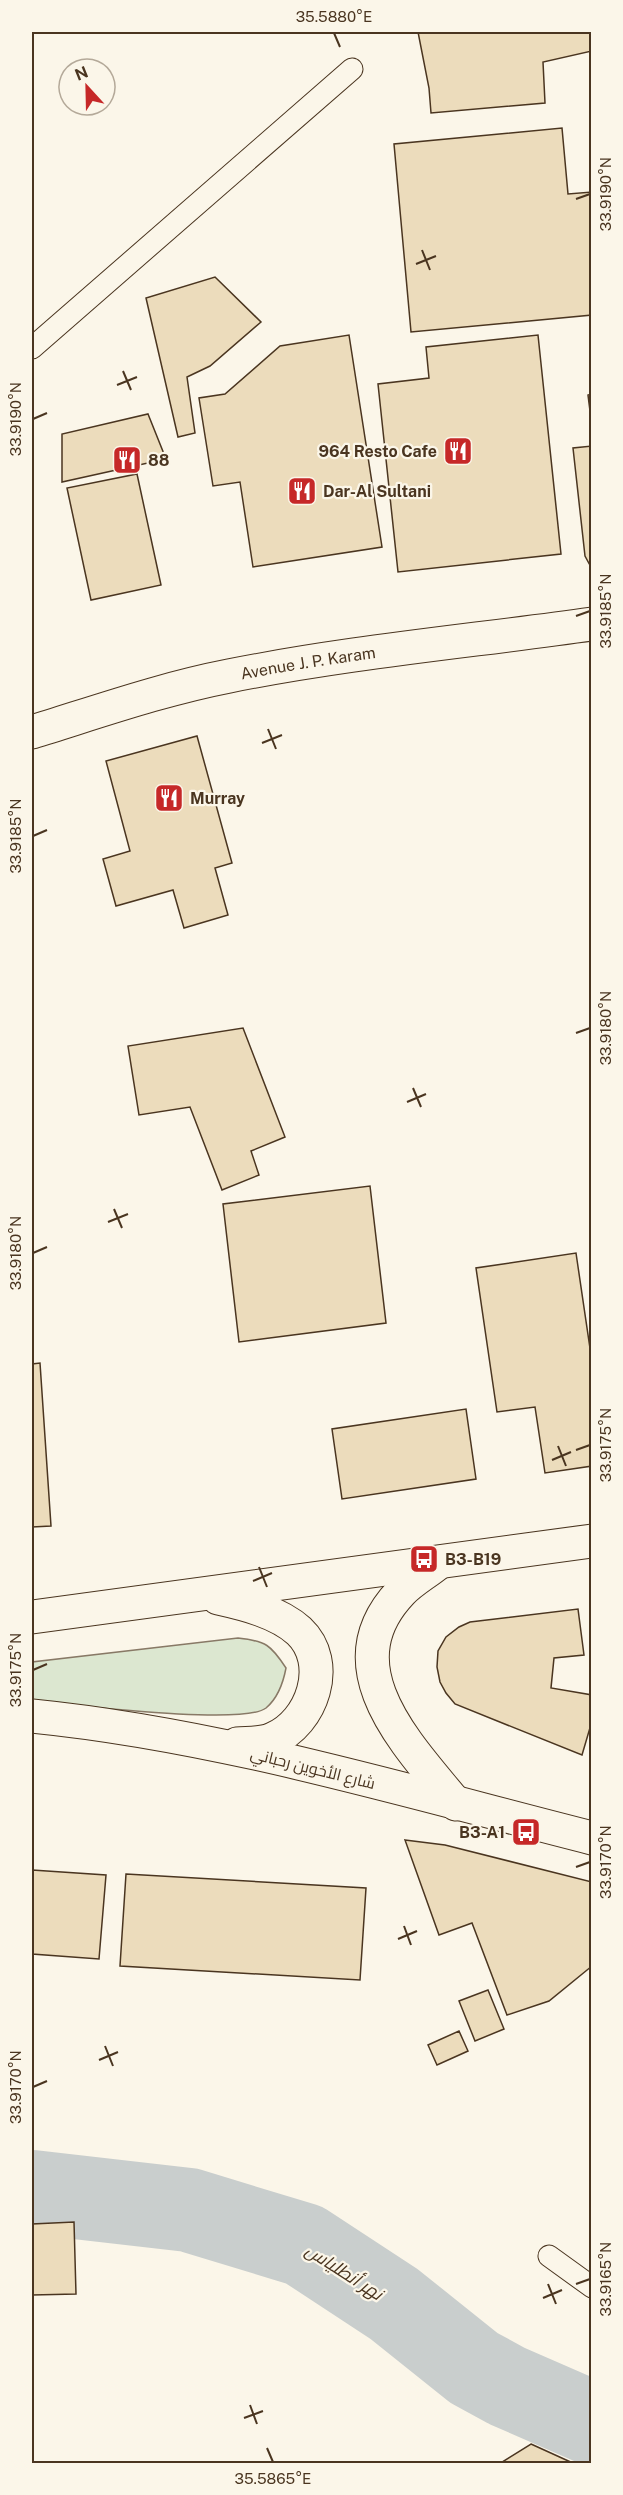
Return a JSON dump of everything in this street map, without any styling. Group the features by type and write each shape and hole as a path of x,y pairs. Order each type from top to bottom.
{"main road":[{"name":"Avenue J. P. Karam","path":"32,732 151,695 228,676 337,657 591,624"},
{"path":"32,1617 591,1541"},
{"path":"439,1562 402,1592 384,1616 375,1632 372,1656 381,1698 399,1734 456,1804"},
{"path":"204,1594 243,1604 289,1625 304,1638 315,1661 316,1671 311,1702 301,1718 272,1740 226,1745"},
{"name":"شارع الأخوين رحباني","path":"32,1716 99,1723 226,1745 591,1838"}],"lane":[{"path":"32,348 352,69"},
{"path":"549,2256 591,2287"}],"green space":[{"path":"238,1638 262,1643 272,1649 286,1668 282,1685 274,1700 266,1708 251,1713 225,1715 154,1712 32,1701 32,1662"}],"building":[{"path":"418,32 592,32 592,51 543,62 545,103 431,113 429,88"},
{"path":"562,128 568,194 592,192 592,315 411,332 394,144"},
{"path":"215,277 261,322 210,366 187,377 195,433 178,437 146,298"},
{"path":"349,335 382,547 253,567 240,482 213,486 199,398 225,394 280,346"},
{"path":"538,335 561,554 398,572 378,384 429,378 426,347"},
{"path":"592,394 592,427 588,395"},
{"path":"148,414 166,459 62,482 62,434"},
{"path":"592,446 592,569 585,556 573,448"},
{"path":"137,474 161,585 91,600 67,488"},
{"path":"197,736 232,863 215,868 228,915 184,928 173,890 116,906 103,859 130,851 106,761"},
{"path":"243,1028 285,1137 251,1151 259,1175 222,1190 190,1107 139,1115 128,1046"},
{"path":"370,1186 386,1323 239,1342 223,1204"},
{"path":"576,1253 592,1362 592,1466 545,1473 535,1407 497,1412 476,1268"},
{"path":"40,1363 51,1526 32,1527 32,1364"},
{"path":"466,1409 476,1479 342,1499 332,1429"},
{"path":"578,1609 584,1655 554,1658 551,1688 592,1695 592,1721 582,1755 455,1704 446,1693 440,1682 437,1667 438,1651 446,1637 459,1627 470,1622"},
{"path":"405,1840 445,1845 592,1882 592,1966 549,2001 507,2015 472,1923 439,1935"},
{"path":"32,1870 106,1875 99,1959 32,1954"},
{"path":"126,1874 366,1888 360,1980 120,1966"},
{"path":"488,1990 504,2029 475,2041 459,2001"},
{"path":"459,2031 468,2051 437,2065 428,2045"},
{"path":"74,2222 76,2294 32,2295 32,2224"},
{"path":"531,2444 575,2464 499,2464"}],"waterway":[{"name":"نهر أنطلياس","path":"32,2192 189,2210 304,2245 394,2304 474,2368 507,2386 592,2423"}],"place":[{"name":"964 Resto Cafe","path":"458,451"},
{"name":"88","path":"127,460"},
{"name":"Dar-Al Sultani","path":"302,491"},
{"name":"Murray","path":"169,798"},
{"name":"B3-B19","path":"424,1559"},
{"name":"B3-A1","path":"526,1832"}]}
